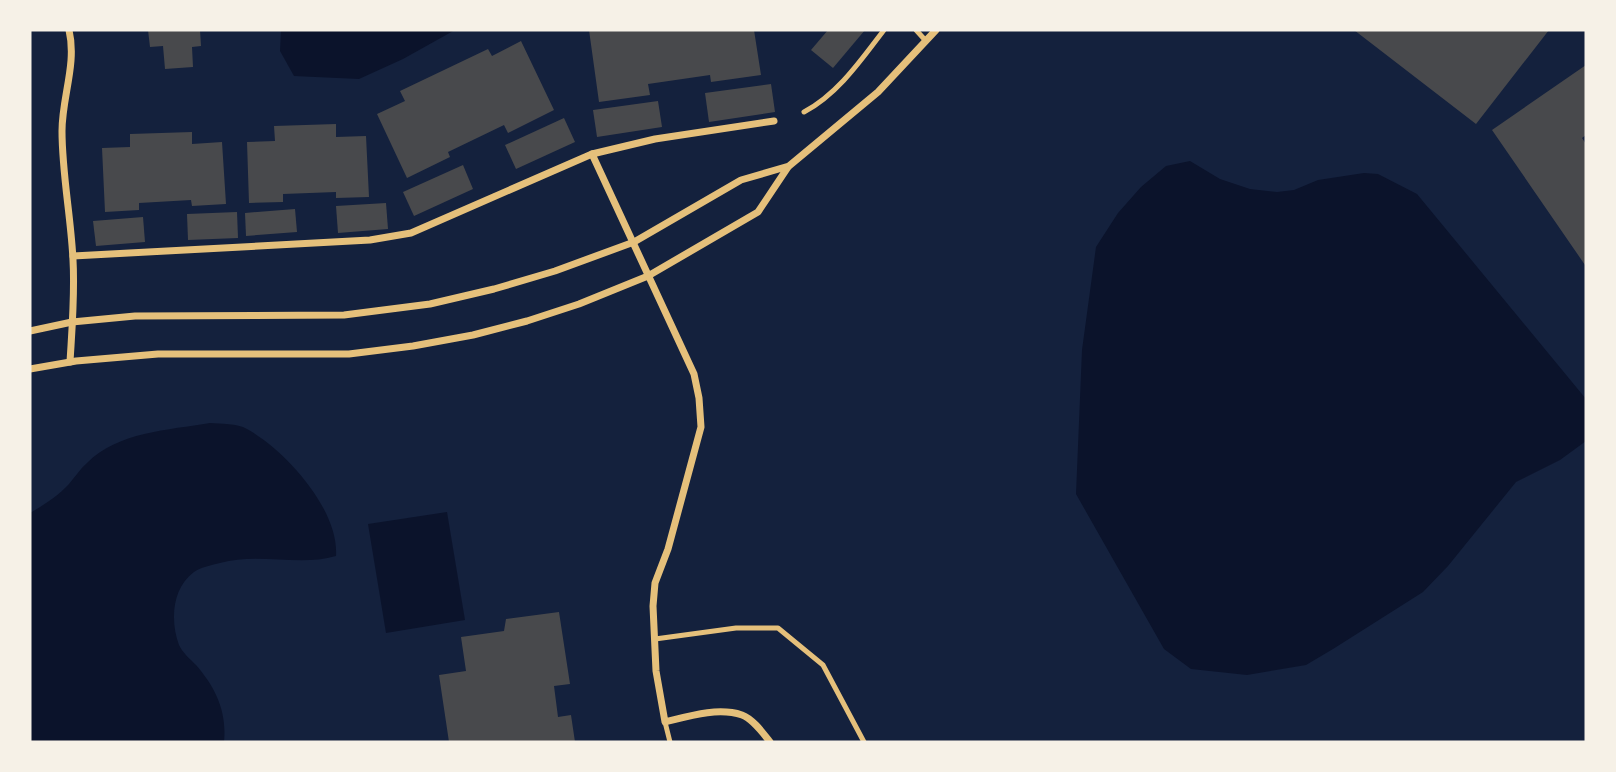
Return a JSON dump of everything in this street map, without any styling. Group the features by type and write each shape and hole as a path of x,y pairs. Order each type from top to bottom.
{"street":[{"path":"69,30 72,42 71,71 62,129 67,214 73,256 70,362"},
{"path":"30,369 70,362 158,354 349,354 473,335 579,304 648,276 758,212 789,166 878,92 936,30"},
{"path":"73,256 370,240 411,233 592,155 655,139 774,121"},
{"path":"592,155 694,374 699,398 701,427 668,549 656,583 653,607 656,671 665,722 702,713 743,715 759,728 770,742"},
{"path":"30,331 72,322 175,315 344,315 430,304 555,271 634,242 730,185 789,166"}],"lane":[{"path":"804,112 818,104 846,78 884,30"},
{"path":"916,30 926,41"},
{"path":"655,639 736,628 778,628 823,665 864,742"},
{"path":"665,722 670,742"}],"water":[{"path":"281,30 455,30 403,59 359,79 294,76 280,51"},
{"path":"1190,161 1220,179 1250,189 1277,192 1294,190 1318,180 1364,173 1378,174 1417,194 1586,399 1586,441 1560,460 1516,482 1448,566 1423,592 1306,665 1247,675 1191,669 1164,649 1076,494 1082,350 1096,247 1118,213 1141,187 1166,166"},
{"path":"210,423 247,429 293,466 329,519 335,538 336,556 308,560 234,560 197,570 181,587 175,606 176,636 182,650 203,674 219,701 224,721 224,742 30,742 30,513 60,492 87,463 113,445 144,434"},
{"path":"447,512 465,620 386,633 368,524"}],"building":[{"path":"148,30 200,30 201,46 192,47 193,67 165,69 163,46 150,47"},
{"path":"589,30 754,30 761,75 711,82 710,75 648,84 650,95 599,102"},
{"path":"828,30 865,30 833,68 811,50"},
{"path":"1354,30 1469,31 1549,30 1476,124"},
{"path":"521,41 554,110 508,133 504,125 448,152 450,157 407,178 377,114 405,101 400,91 488,49 492,56"},
{"path":"1586,65 1586,135 1582,138 1586,144 1585,265 1492,130"},
{"path":"771,84 775,112 709,122 705,93"},
{"path":"658,101 662,127 597,137 593,110"},
{"path":"564,118 575,142 516,169 505,145"},
{"path":"336,124 336,137 366,136 369,197 336,198 336,192 283,194 283,202 249,203 247,142 275,141 274,126"},
{"path":"192,132 192,144 222,142 226,204 192,206 191,200 139,203 139,210 105,212 102,148 130,147 130,134"},
{"path":"463,165 473,189 414,216 403,192"},
{"path":"386,203 388,229 338,233 336,206"},
{"path":"295,209 297,232 246,236 245,213"},
{"path":"237,212 238,238 188,240 187,214"},
{"path":"143,217 145,242 96,246 93,221"},
{"path":"559,612 570,684 554,686 558,717 571,715 575,742 449,742 439,675 466,671 461,637 504,631 506,619"}]}
